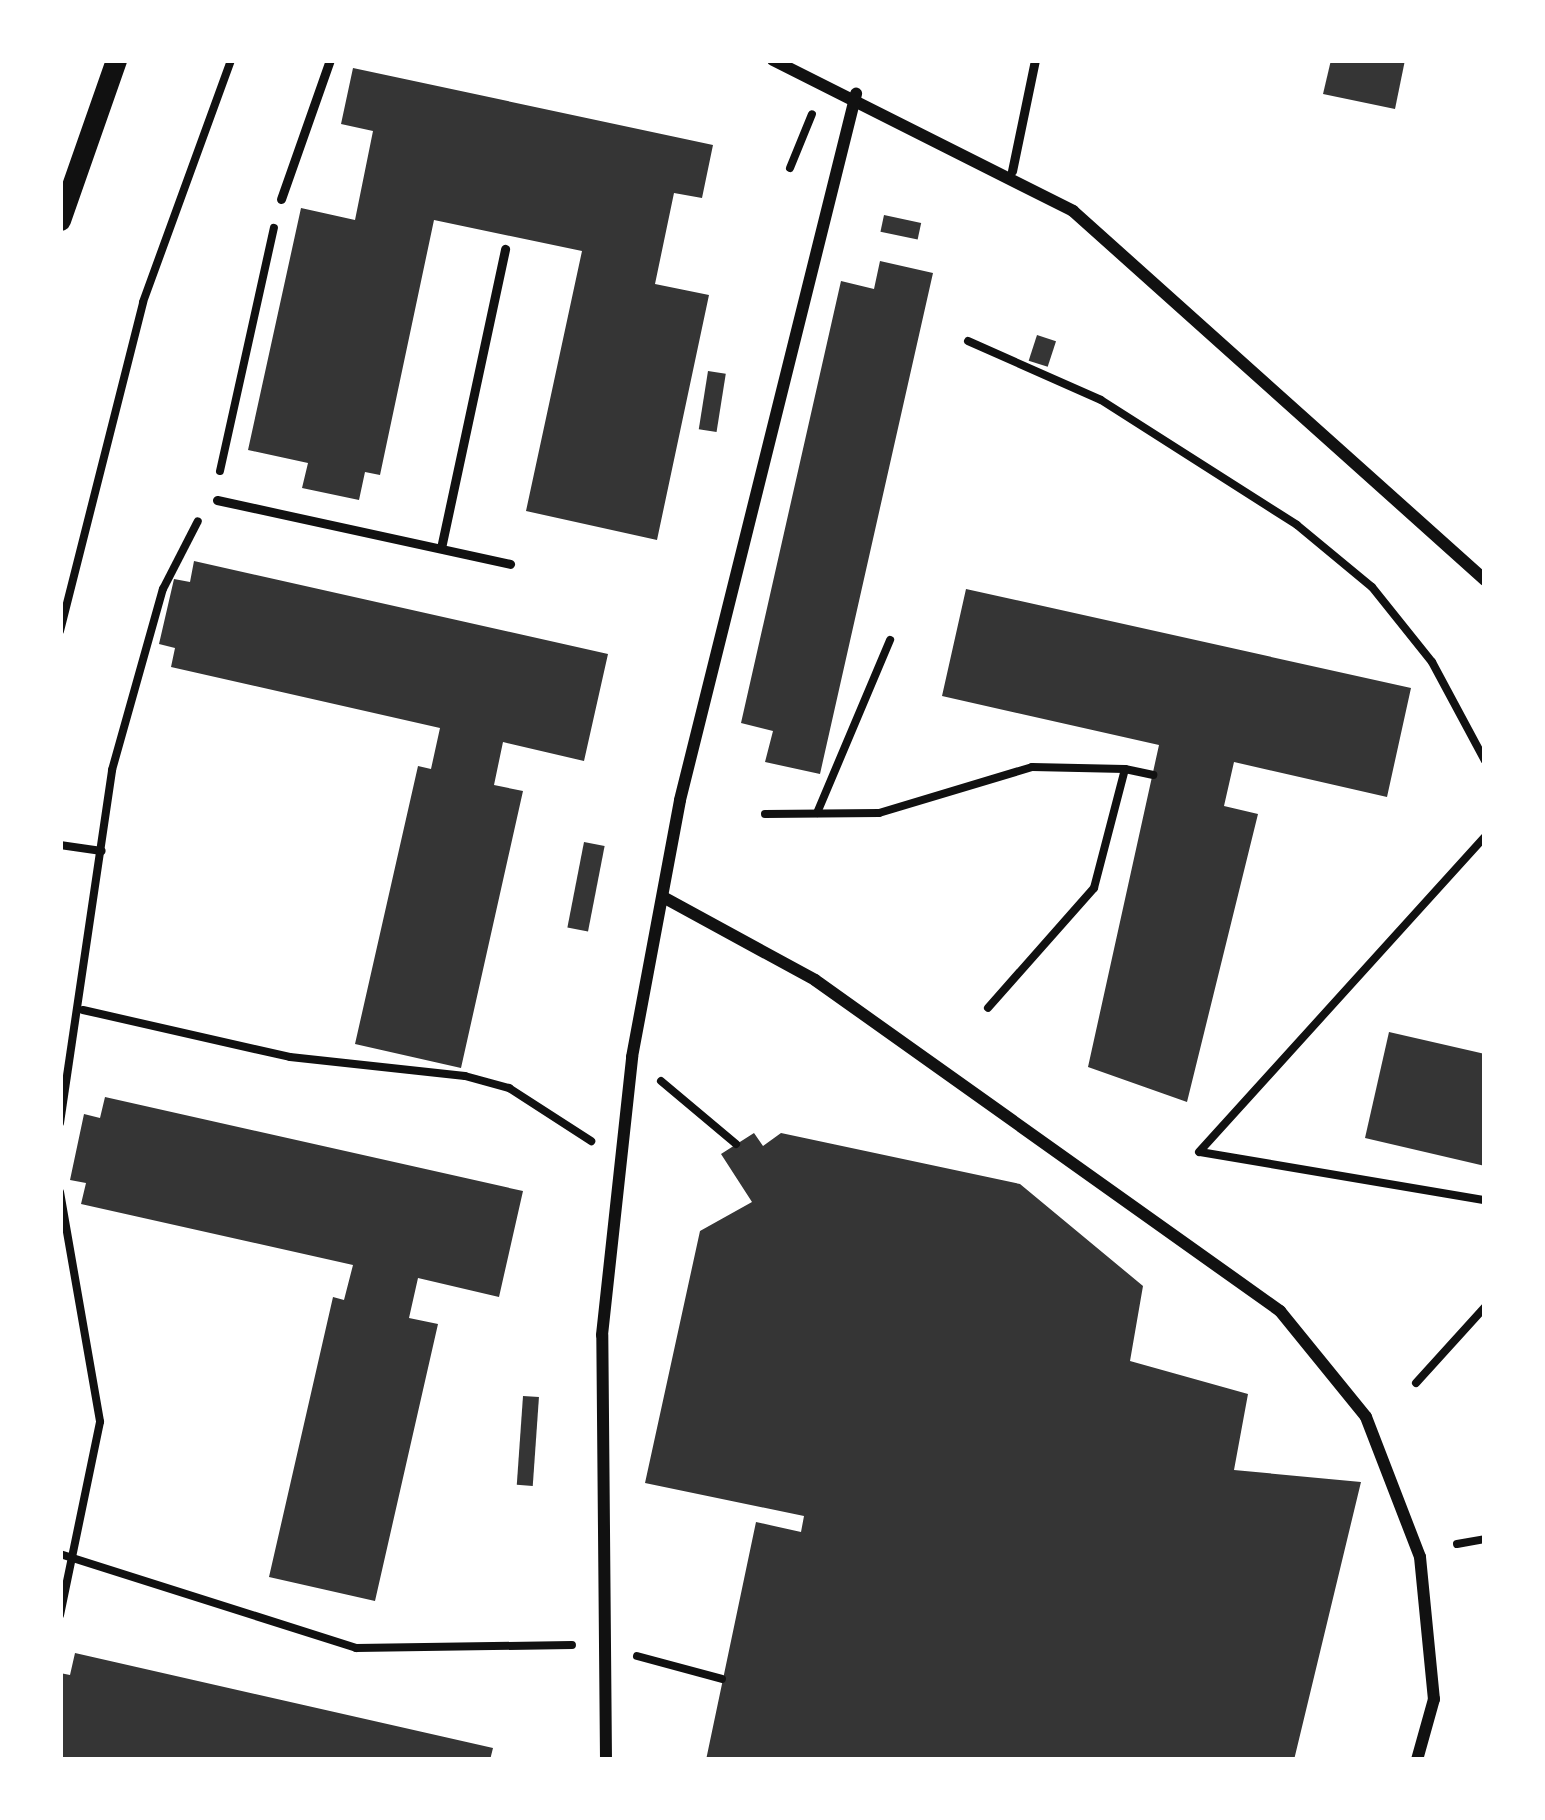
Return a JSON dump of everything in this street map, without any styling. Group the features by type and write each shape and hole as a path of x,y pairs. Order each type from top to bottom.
{"street":[{"path":"60,220 116,60"},
{"path":"772,60 856,94 1012,171 1172,290 1485,580"},
{"path":"606,1760 602,1335 632,1057 663,898 814,229 856,94"},
{"path":"663,898 815,980 1280,1311 1366,1417 1420,1557 1434,1699 1417,1760"}],"lane":[{"path":"281,199 330,60"},
{"path":"1012,171 1035,60"},
{"path":"441,548 505,249"},
{"path":"217,500 509,564"}],"path":[{"path":"60,631 143,302 231,60"},
{"path":"790,168 827,82"},
{"path":"60,1123 82,1010 102,851 164,589 217,500 281,199"},
{"path":"968,340 1101,400 1312,537 1372,587 1432,662 1485,761"},
{"path":"817,813 890,640"},
{"path":"765,814 879,813 1032,767 1125,769 1153,775"},
{"path":"988,1008 1094,888 1125,769"},
{"path":"1485,837 1199,1152 1485,1200"},
{"path":"60,845 102,851"},
{"path":"82,1010 290,1057 465,1076 509,1088 591,1141"},
{"path":"632,1057 736,1144"},
{"path":"60,1192 100,1422 76,1557 60,1615"},
{"path":"1416,1383 1485,1307"},
{"path":"1457,1544 1485,1539"},
{"path":"60,1555 356,1648 579,1646"},
{"path":"627,1653 722,1679"}],"building":[{"path":"1331,60 1405,60 1395,109 1323,94"},
{"path":"353,68 713,145 702,198 674,193 655,284 709,295 657,540 526,511 582,251 434,220 380,475 365,472 359,500 302,488 308,463 248,450 301,208 355,220 373,131 341,124"},
{"path":"884,215 921,223 918,240 880,232"},
{"path":"880,261 933,273 820,774 765,762 773,731 741,723 841,281 874,289"},
{"path":"1037,335 1056,341 1048,367 1029,361"},
{"path":"708,371 726,374 717,432 699,429"},
{"path":"194,561 608,654 584,761 503,742 494,785 523,791 461,1068 355,1044 418,766 431,769 440,728 171,667 175,648 159,644 174,579 190,582"},
{"path":"966,589 1411,688 1387,797 1234,762 1224,806 1258,814 1187,1102 1088,1067 1159,745 942,696"},
{"path":"584,842 605,846 588,931 567,927"},
{"path":"1389,1032 1485,1054 1485,1166 1365,1138"},
{"path":"105,1097 523,1191 499,1297 418,1278 409,1318 438,1324 375,1601 269,1577 333,1297 344,1300 353,1265 81,1204 86,1183 70,1180 84,1114 100,1118"},
{"path":"754,1133 763,1146 781,1133 1020,1184 1143,1286 1130,1361 1248,1394 1234,1470 1361,1482 1294,1760 706,1760 756,1522 801,1532 804,1516 645,1483 700,1231 752,1202 721,1154"},
{"path":"523,1396 539,1397 533,1486 517,1485"},
{"path":"75,1653 493,1748 490,1760 60,1760 60,1673 70,1675"}]}
